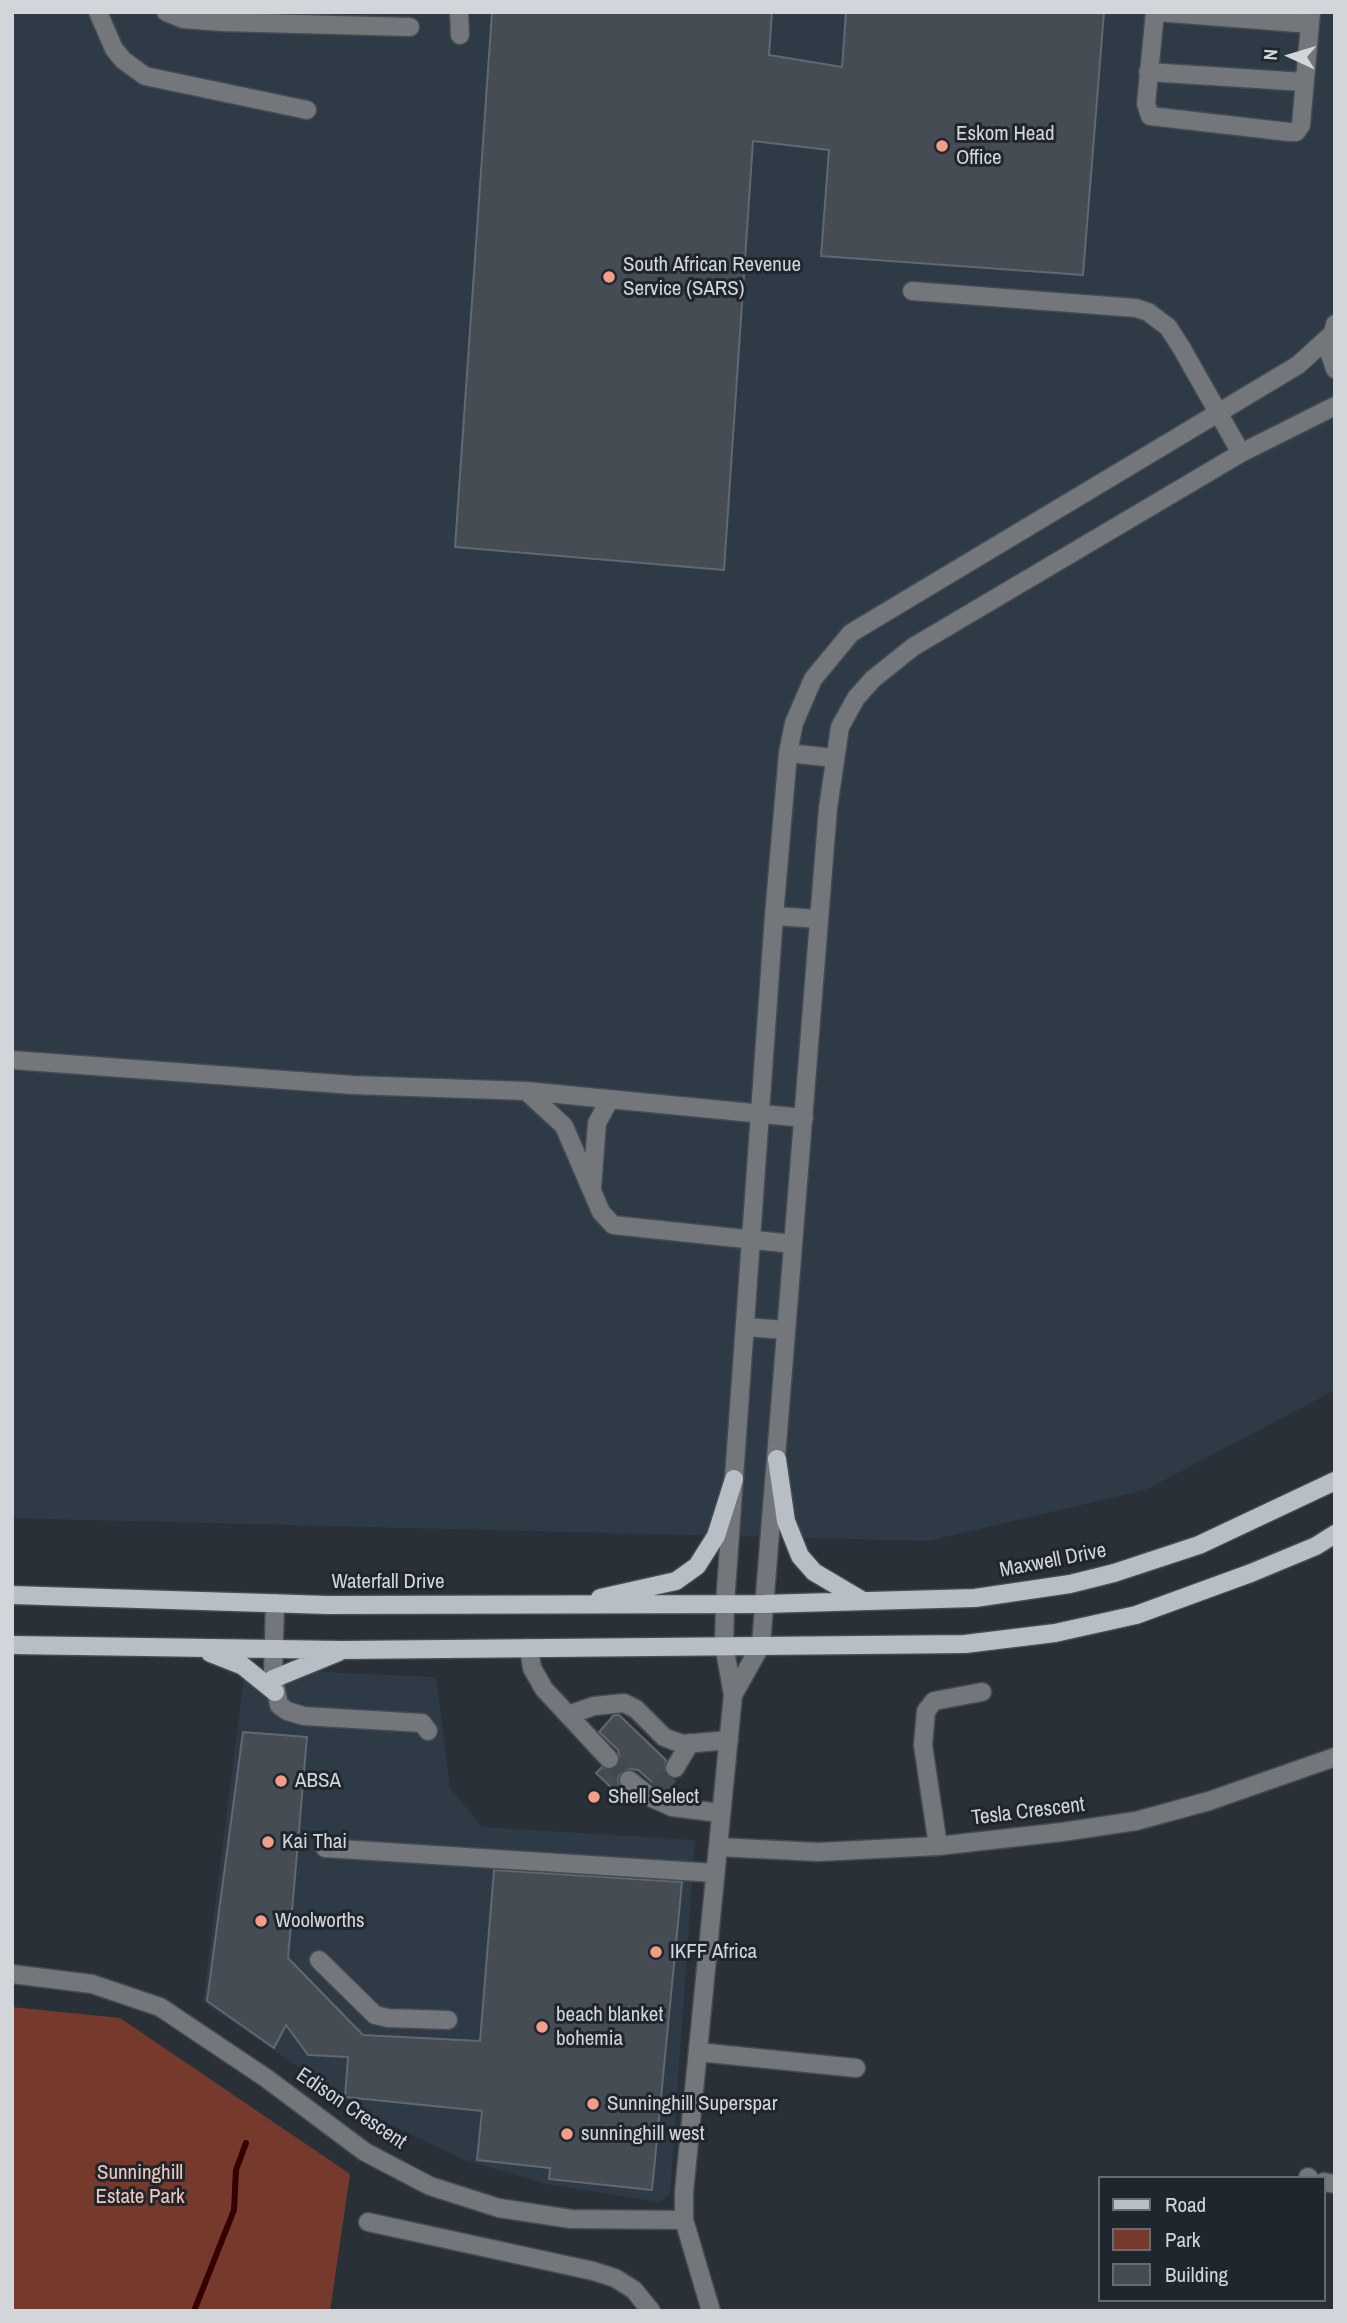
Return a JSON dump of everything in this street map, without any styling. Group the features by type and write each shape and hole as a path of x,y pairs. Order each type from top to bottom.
{"main road":[{"path":"777,1459 786,1521 800,1556 814,1572 830,1584 867,1603"},
{"path":"573,1604 655,1587 687,1574 711,1546 734,1479"},
{"name":"Maxwell Drive","path":"763,1604 975,1598 1070,1584 1199,1545 1335,1481"},
{"path":"12,1645 342,1650 965,1644 1055,1633 1136,1615 1251,1573 1316,1546 1335,1534"},
{"name":"Waterfall Drive","path":"12,1595 275,1603 763,1604"},
{"path":"200,1648 235,1661 274,1686 342,1650"}],"street":[{"path":"98,12 114,49 123,60 145,76 307,110"},
{"path":"166,12 183,19 222,22 411,27"},
{"path":"459,12 460,35"},
{"path":"1156,12 1310,18 1301,125 1296,132 1154,118 1147,111 1148,72 1156,12"},
{"path":"1148,72 1304,82"},
{"path":"912,291 1136,308 1148,312 1168,327 1241,453"},
{"path":"711,2311 684,2220 733,1695 724,1645 725,1604 774,916 788,753 794,723 813,679 850,633 1298,365 1333,330"},
{"path":"1333,330 1329,351 1335,369"},
{"path":"733,1695 761,1646 819,919 834,758 840,727 856,698 886,666 913,647 1241,453 1335,406"},
{"path":"788,753 834,758"},
{"path":"774,916 819,919"},
{"path":"12,1060 353,1085 526,1091 804,1118"},
{"path":"526,1091 564,1126 601,1212 613,1225 793,1244"},
{"path":"592,1191 597,1123 610,1099"},
{"path":"746,1327 785,1330"},
{"path":"275,1603 274,1686 279,1705 295,1714 422,1723 428,1731"},
{"path":"529,1648 531,1668 544,1689 609,1759"},
{"path":"938,1846 923,1745 926,1711 934,1701 982,1692"},
{"path":"568,1716 594,1706 624,1703 646,1716 664,1737 690,1743 729,1740"},
{"path":"675,1768 690,1743"},
{"name":"Tesla Crescent","path":"718,1847 818,1852 938,1846 1136,1821 1209,1801 1335,1757"},
{"path":"629,1780 672,1807 720,1813"},
{"path":"325,1848 715,1872"},
{"path":"319,1960 375,2015 388,2018 448,2020"},
{"name":"Edison Crescent","path":"12,1974 92,1984 160,2007 266,2078 365,2151 430,2186 499,2207 571,2219 684,2220"},
{"path":"698,2052 856,2068"},
{"path":"368,2222 593,2271 615,2278 634,2290 651,2311"}],"shaded area":[{"path":"12,12 1335,12 1335,1390 1145,1490 928,1541 12,1518"},
{"path":"250,1669 436,1677 450,1788 482,1827 695,1840 670,2194 660,2202 546,2184 465,2160 366,2113 203,2002 244,1678"}],"green space":[{"name":"Sunninghill Estate Park","path":"12,2007 120,2018 350,2174 330,2311 12,2311"}],"building":[{"path":"492,12 772,12 769,55 842,67 846,12 1104,12 1083,275 821,256 829,150 753,141 724,570 455,547"},
{"path":"614,1715 619,1715 666,1760 665,1773 673,1779 661,1790 638,1770 630,1769 620,1774 618,1779 621,1788 617,1793 596,1773 602,1767 612,1770 620,1763 618,1750 599,1732"},
{"path":"243,1732 307,1737 288,1958 363,2035 480,2041 494,1870 682,1882 652,2190 549,2179 550,2168 477,2160 482,2111 345,2097 348,2057 308,2055 286,2025 274,2048 207,2001"}],"waterway":[{"path":"194,2311 234,2210 236,2170 246,2143"}],"tunnel":[{"path":"609,1759 629,1780"},
{"path":"658,1789 675,1768"}],"place":[{"name":"Eskom Head Office","path":"942,146"},
{"name":"South African Revenue Service (SARS)","path":"609,277"},
{"name":"ABSA","path":"281,1781"},
{"name":"Shell Select","path":"594,1797"},
{"name":"Kai Thai","path":"268,1842"},
{"name":"Woolworths","path":"261,1921"},
{"name":"IKFF Africa","path":"656,1952"},
{"name":"beach blanket bohemia","path":"542,2027"},
{"name":"Sunninghill Superspar","path":"593,2104"},
{"name":"sunninghill west","path":"567,2134"}]}
